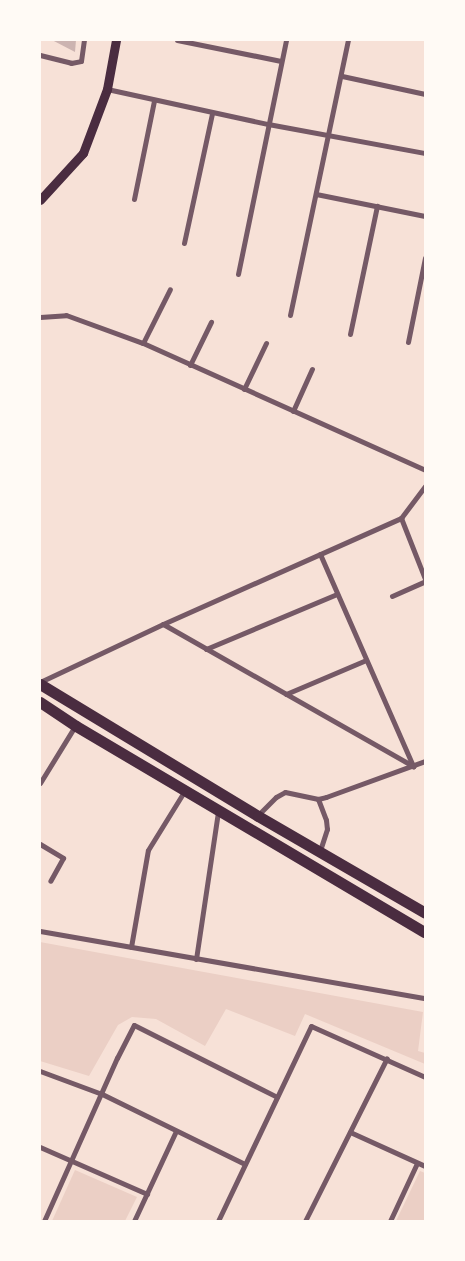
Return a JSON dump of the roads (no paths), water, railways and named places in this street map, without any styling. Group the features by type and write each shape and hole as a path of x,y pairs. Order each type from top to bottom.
{"highway":[{"path":"40,683 258,816 425,913"},
{"path":"40,702 76,726 186,789 218,810 425,932"},
{"path":"138,762 146,748"},
{"path":"161,775 169,762"}],"main road":[{"path":"40,199 83,153 107,90 116,40"}],"street":[{"path":"40,55 71,63 81,61 84,40"},
{"path":"177,40 281,61"},
{"path":"238,274 286,40"},
{"path":"290,315 342,76 348,40"},
{"path":"342,76 425,94"},
{"path":"107,90 212,113 425,153"},
{"path":"134,199 154,101"},
{"path":"184,243 212,113"},
{"path":"316,194 425,216"},
{"path":"350,334 377,206"},
{"path":"408,342 425,258"},
{"path":"143,343 170,289"},
{"path":"40,317 66,314 143,343 425,470"},
{"path":"190,365 211,322"},
{"path":"244,389 266,343"},
{"path":"293,411 312,369"},
{"path":"40,683 163,624 401,518 425,486"},
{"path":"392,596 425,580 401,518"},
{"path":"320,554 413,766"},
{"path":"206,649 338,594"},
{"path":"163,624 413,766"},
{"path":"286,694 366,660"},
{"path":"40,783 76,726"},
{"path":"258,816 276,797 285,792 318,799 425,761"},
{"path":"131,947 148,850 186,789"},
{"path":"318,799 326,820 327,829 320,851"},
{"path":"196,959 218,810"},
{"path":"40,844 62,858 50,881"},
{"path":"40,931 425,998"},
{"path":"44,1221 117,1058 134,1025 277,1097"},
{"path":"218,1221 311,1026 388,1058 425,1077"},
{"path":"306,1221 388,1058"},
{"path":"40,1071 102,1094 245,1164"},
{"path":"134,1221 176,1131"},
{"path":"350,1132 425,1166"},
{"path":"40,1147 147,1194"},
{"path":"390,1221 417,1163"}]}
